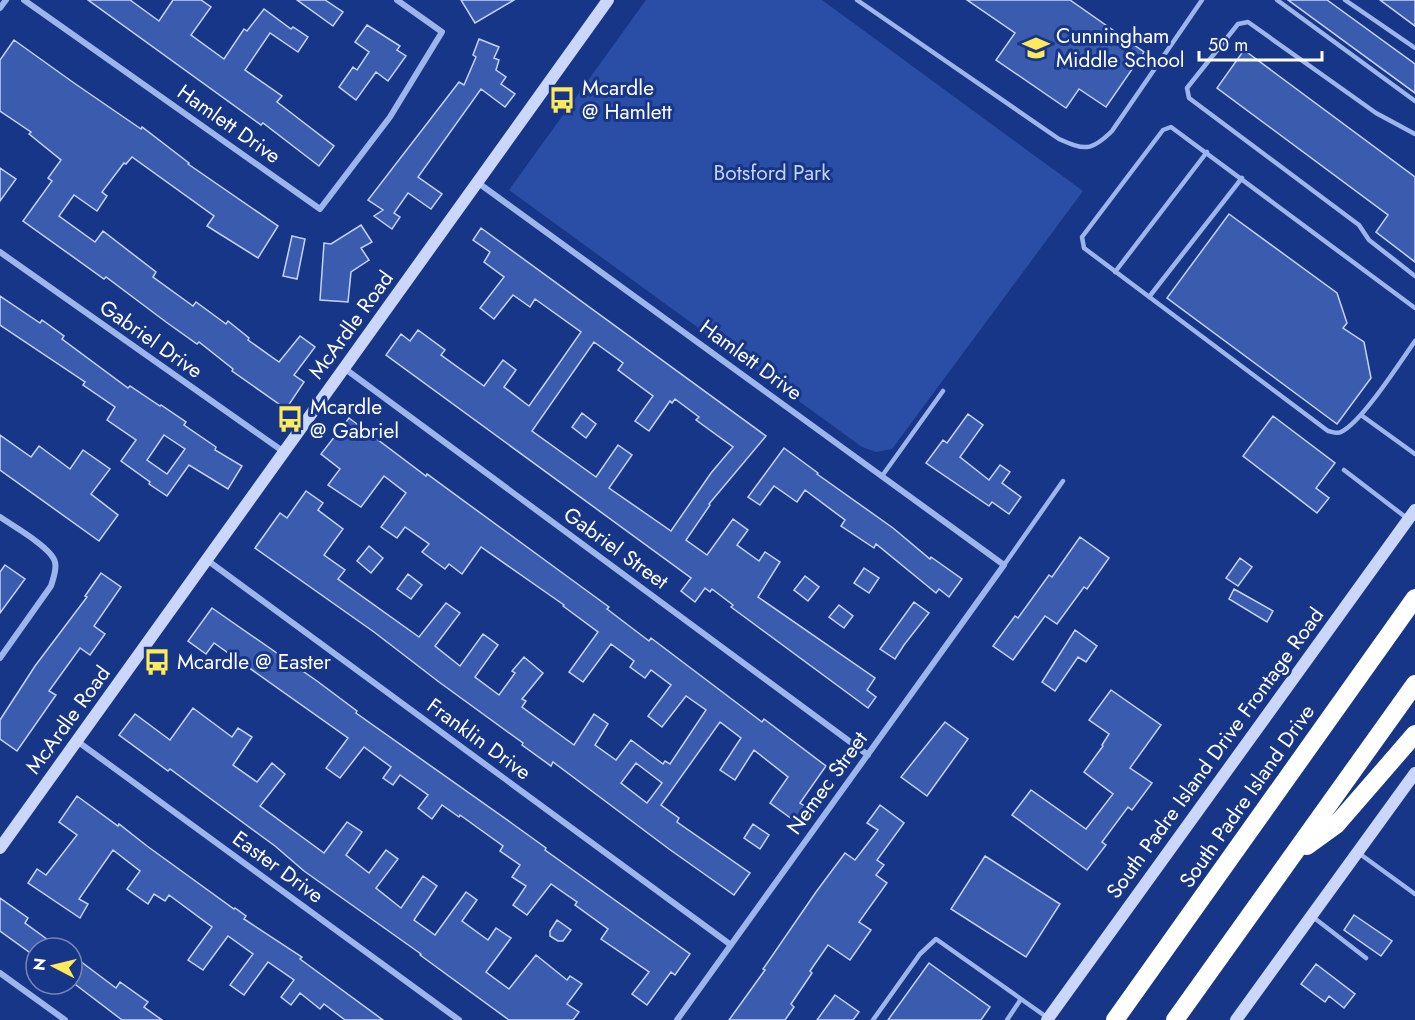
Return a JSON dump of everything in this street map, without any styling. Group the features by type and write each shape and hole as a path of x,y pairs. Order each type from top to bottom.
{"highway":[{"name":"South Padre Island Drive","path":"1115,1020 1415,597"},
{"path":"1175,1020 1415,684"},
{"path":"1293,856 1336,825 1415,734"}],"main road":[{"name":"McArdle Road","path":"0,848 608,0"},
{"name":"South Padre Island Drive Frontage Road","path":"1047,1019 1412,514"},
{"path":"1236,1020 1415,773"}],"street":[{"path":"0,8 6,0"},
{"name":"Hamlett Drive","path":"24,0 320,209 390,117 442,32 397,0"},
{"name":"Hamlett Drive","path":"477,182 1004,565"},
{"name":"Gabriel Drive","path":"0,252 284,452"},
{"name":"Gabriel Street","path":"344,368 868,755"},
{"path":"0,517 50,552 56,563 51,586 1,656"},
{"name":"Franklin Drive","path":"207,560 731,945"},
{"name":"Nemec Street","path":"677,1020 1004,565"},
{"name":"Easter Drive","path":"77,741 459,1020"},
{"path":"0,973 65,1020"}],"lane":[{"path":"857,0 1059,139 1080,148 1099,144 1112,130 1202,0"},
{"path":"1277,0 1415,101"},
{"path":"1345,0 1415,48"},
{"path":"1415,134 1376,113 1248,22 1238,24 1187,88 1189,98 1359,225 1369,240 1415,276"},
{"path":"1415,308 1171,127 1163,130 1082,237 1084,248 1328,431 1337,433 1343,431 1361,415 1415,341"},
{"path":"1115,272 1207,152"},
{"path":"1149,297 1242,178"},
{"path":"882,476 943,391"},
{"path":"1361,415 1415,454"},
{"path":"1344,470 1412,514"},
{"path":"1004,565 1063,481"},
{"path":"1358,852 1415,894"},
{"path":"1311,916 1366,958"},
{"path":"873,1020 920,954 936,939 1047,1019"},
{"path":"1007,1020 1021,999"}],"green space":[{"name":"Botsford Park","path":"646,0 822,0 1083,191 892,449 876,452 862,447 509,190"}],"building":[{"path":"88,0 130,0 159,21 173,0 201,0 211,7 191,35 224,59 244,29 247,31 264,9 291,29 293,27 308,37 298,52 270,33 245,70 282,96 277,102 334,146 319,166 263,123 261,125"},
{"path":"297,0 325,0 343,12 333,26"},
{"path":"461,0 514,0 475,23"},
{"path":"967,0 1070,0 1144,52 1106,107 1079,89 1066,108 996,60 1015,33"},
{"path":"1288,0 1327,0 1415,64 1415,93"},
{"path":"1380,0 1415,0 1415,26"},
{"path":"367,25 400,46 397,50 406,56 388,81 376,72 356,100 339,87 353,67 357,70 369,52 355,42"},
{"path":"479,39 499,47 494,58 499,60 496,70 506,77 501,84 515,94 505,107 481,89 418,177 442,194 431,209 408,193 394,213 400,217 392,229 374,216 383,210 368,200 459,82 464,85 476,57 473,55"},
{"path":"14,40 141,129 142,127 188,164 278,226 258,258 207,226 214,216 132,157 126,164 124,163 102,192 107,196 97,211 74,195 59,216 95,242 103,231 156,272 153,277 193,306 196,302 226,324 228,321 249,338 248,340 279,362 300,336 315,347 294,375 304,382 286,409 232,371 233,369 199,342 197,344 106,277 104,279 23,221 52,181 48,178 61,160 29,134 31,132 0,111 0,60"},
{"path":"1244,50 1415,177 1415,262 1376,232 1388,215 1217,88"},
{"path":"0,168 16,179 0,201"},
{"path":"1229,214 1337,293 1347,323 1343,328 1364,342 1371,378 1337,424 1167,298"},
{"path":"361,225 372,242 361,248 369,260 351,272 348,302 320,300 324,243 331,244"},
{"path":"481,228 766,436 709,504 686,540 707,555 733,519 748,530 737,545 759,561 765,552 780,562 758,597 875,678 867,690 876,697 868,708 731,607 733,605 712,589 710,592 705,588 695,602 681,591 691,578 386,355 401,334 410,341 418,330 445,350 441,355 484,386 503,360 516,370 504,387 529,406 581,332 535,299 530,307 513,295 494,319 480,308 504,277 484,262 490,252 473,240","holes":["594,342 623,363 618,370 653,396 635,421 649,431 670,401 672,403 675,399 699,417 696,420 733,447 711,473 671,531 609,488 632,455 618,445 596,477 532,431"]},
{"path":"292,236 305,239 297,279 283,276"},
{"path":"0,296 40,323 42,320 64,336 62,339 128,388 130,386 186,422 184,425 216,447 215,450 242,466 228,489 189,465 167,496 149,484 150,482 121,461 136,440 107,420 115,407 83,385 85,382 0,325","holes":["164,435 185,449 167,474 147,460"]},
{"path":"582,413 596,424 586,438 572,427"},
{"path":"968,414 983,425 960,457 989,480 1000,465 1010,472 1002,483 1021,497 1009,514 992,502 989,506 926,463 943,440 947,443"},
{"path":"1273,416 1335,463 1316,488 1329,498 1317,513 1243,456"},
{"path":"349,418 609,607 607,609 649,641 651,638 762,722 764,719 826,766 800,803 806,807 796,822 770,803 788,777 754,750 735,780 720,770 741,738 720,722 661,805 679,818 677,822 750,873 734,895 553,762 551,766 522,745 523,743 374,632 255,548 280,513 287,518 306,491 323,503 318,510 343,529 324,555 345,570 338,579 419,637 446,603 460,613 435,646 460,666 483,634 498,645 475,677 499,695 515,673 512,671 524,657 543,673 522,699 526,701 522,707 574,745 594,714 608,724 595,745 616,760 631,740 663,764 665,761 670,764 706,710 686,696 662,727 648,716 671,685 651,670 645,678 630,667 634,661 611,644 583,682 569,672 598,632 564,605 481,547 462,574 449,564 445,569 422,552 429,544 405,527 397,538 381,527 406,493 384,476 361,507 328,485 340,469 321,454","holes":["636,763 662,783 647,803 621,783"]},
{"path":"0,435 31,457 39,446 70,469 83,450 110,469 91,494 118,515 99,541 0,470"},
{"path":"784,448 893,528 930,559 931,557 962,579 949,597 939,589 936,593 876,544 874,548 841,526 845,520 805,490 797,502 774,486 760,505 748,497"},
{"path":"1080,537 1109,558 1087,589 1084,587 1057,624 1045,616 1013,660 993,646 1015,616 1018,618 1049,575 1052,577"},
{"path":"369,546 383,558 371,573 357,561"},
{"path":"1240,558 1252,567 1238,586 1226,578"},
{"path":"5,565 25,579 0,613 0,572"},
{"path":"864,568 879,578 869,593 854,583"},
{"path":"101,573 121,587 94,626 105,634 90,655 80,648 49,691 56,695 17,751 0,739 0,720 35,666 87,597 85,596"},
{"path":"408,574 422,585 411,599 397,589"},
{"path":"805,576 819,587 808,601 794,590"},
{"path":"1234,589 1273,611 1267,622 1229,599"},
{"path":"914,602 929,613 895,659 880,649"},
{"path":"839,605 853,616 844,628 829,617"},
{"path":"212,608 317,681 357,711 356,713 690,954 675,975 671,972 647,1005 632,994 649,972 601,939 608,929 575,905 577,902 551,884 527,915 513,905 526,886 512,877 520,865 500,851 503,846 442,805 432,819 418,808 428,795 400,775 393,785 383,778 391,767 364,747 340,778 326,768 348,738 214,643 206,654 188,641"},
{"path":"1075,630 1097,646 1086,662 1078,657 1055,691 1042,682"},
{"path":"1111,690 1161,725 1130,768 1152,783 1132,810 1128,807 1102,842 1106,845 1087,870 1012,815 1031,790 1086,829 1113,794 1084,772 1109,734 1089,720"},
{"path":"193,708 232,737 238,728 252,737 233,765 257,782 272,763 285,774 260,806 324,853 347,822 362,832 346,855 369,873 386,850 398,859 376,888 401,908 423,876 437,886 414,920 435,935 466,892 477,900 462,921 488,940 496,928 511,938 486,972 509,989 536,955 567,980 570,976 582,984 567,1004 579,1012 573,1020 509,1020 304,871 275,846 170,769 168,771 119,735 135,714 170,740"},
{"path":"945,722 968,739 927,796 901,777"},
{"path":"77,796 246,916 244,919 302,957 300,959 383,1020 345,1020 324,1004 320,1009 300,993 291,1005 281,997 294,980 268,962 244,995 230,985 253,954 228,936 203,970 188,960 212,927 169,895 165,901 154,894 148,904 127,889 140,871 113,850 79,899 88,904 80,918 28,883 37,869 46,875 77,835 59,822"},
{"path":"880,805 904,823 877,860 884,865 876,875 887,883 859,922 871,930 850,960 828,945 791,1004 794,1007 785,1020 729,1020 845,853 855,860 878,830 867,823"},
{"path":"753,824 769,835 760,849 744,838"},
{"path":"985,856 1060,904 1026,957 951,909"},
{"path":"0,898 28,918 25,923 43,936 24,936 24,948 0,931"},
{"path":"1354,915 1392,941 1381,956 1344,930"},
{"path":"557,920 571,930 563,941 550,936 550,931"},
{"path":"929,963 990,1007 981,1020 888,1020"},
{"path":"84,964 116,988 120,982 148,1002 144,1007 162,1020 122,1020 84,991"},
{"path":"1316,964 1355,994 1344,1008 1329,996 1325,1002 1301,984"},
{"path":"835,995 859,1012 853,1020 817,1020"}],"place":[{"name":"Cunningham Middle School","path":"1036,48"},
{"name":"Mcardle @ Hamlett","path":"562,100"},
{"name":"Mcardle @ Gabriel","path":"290,419"},
{"name":"Mcardle @ Easter","path":"157,662"}]}
